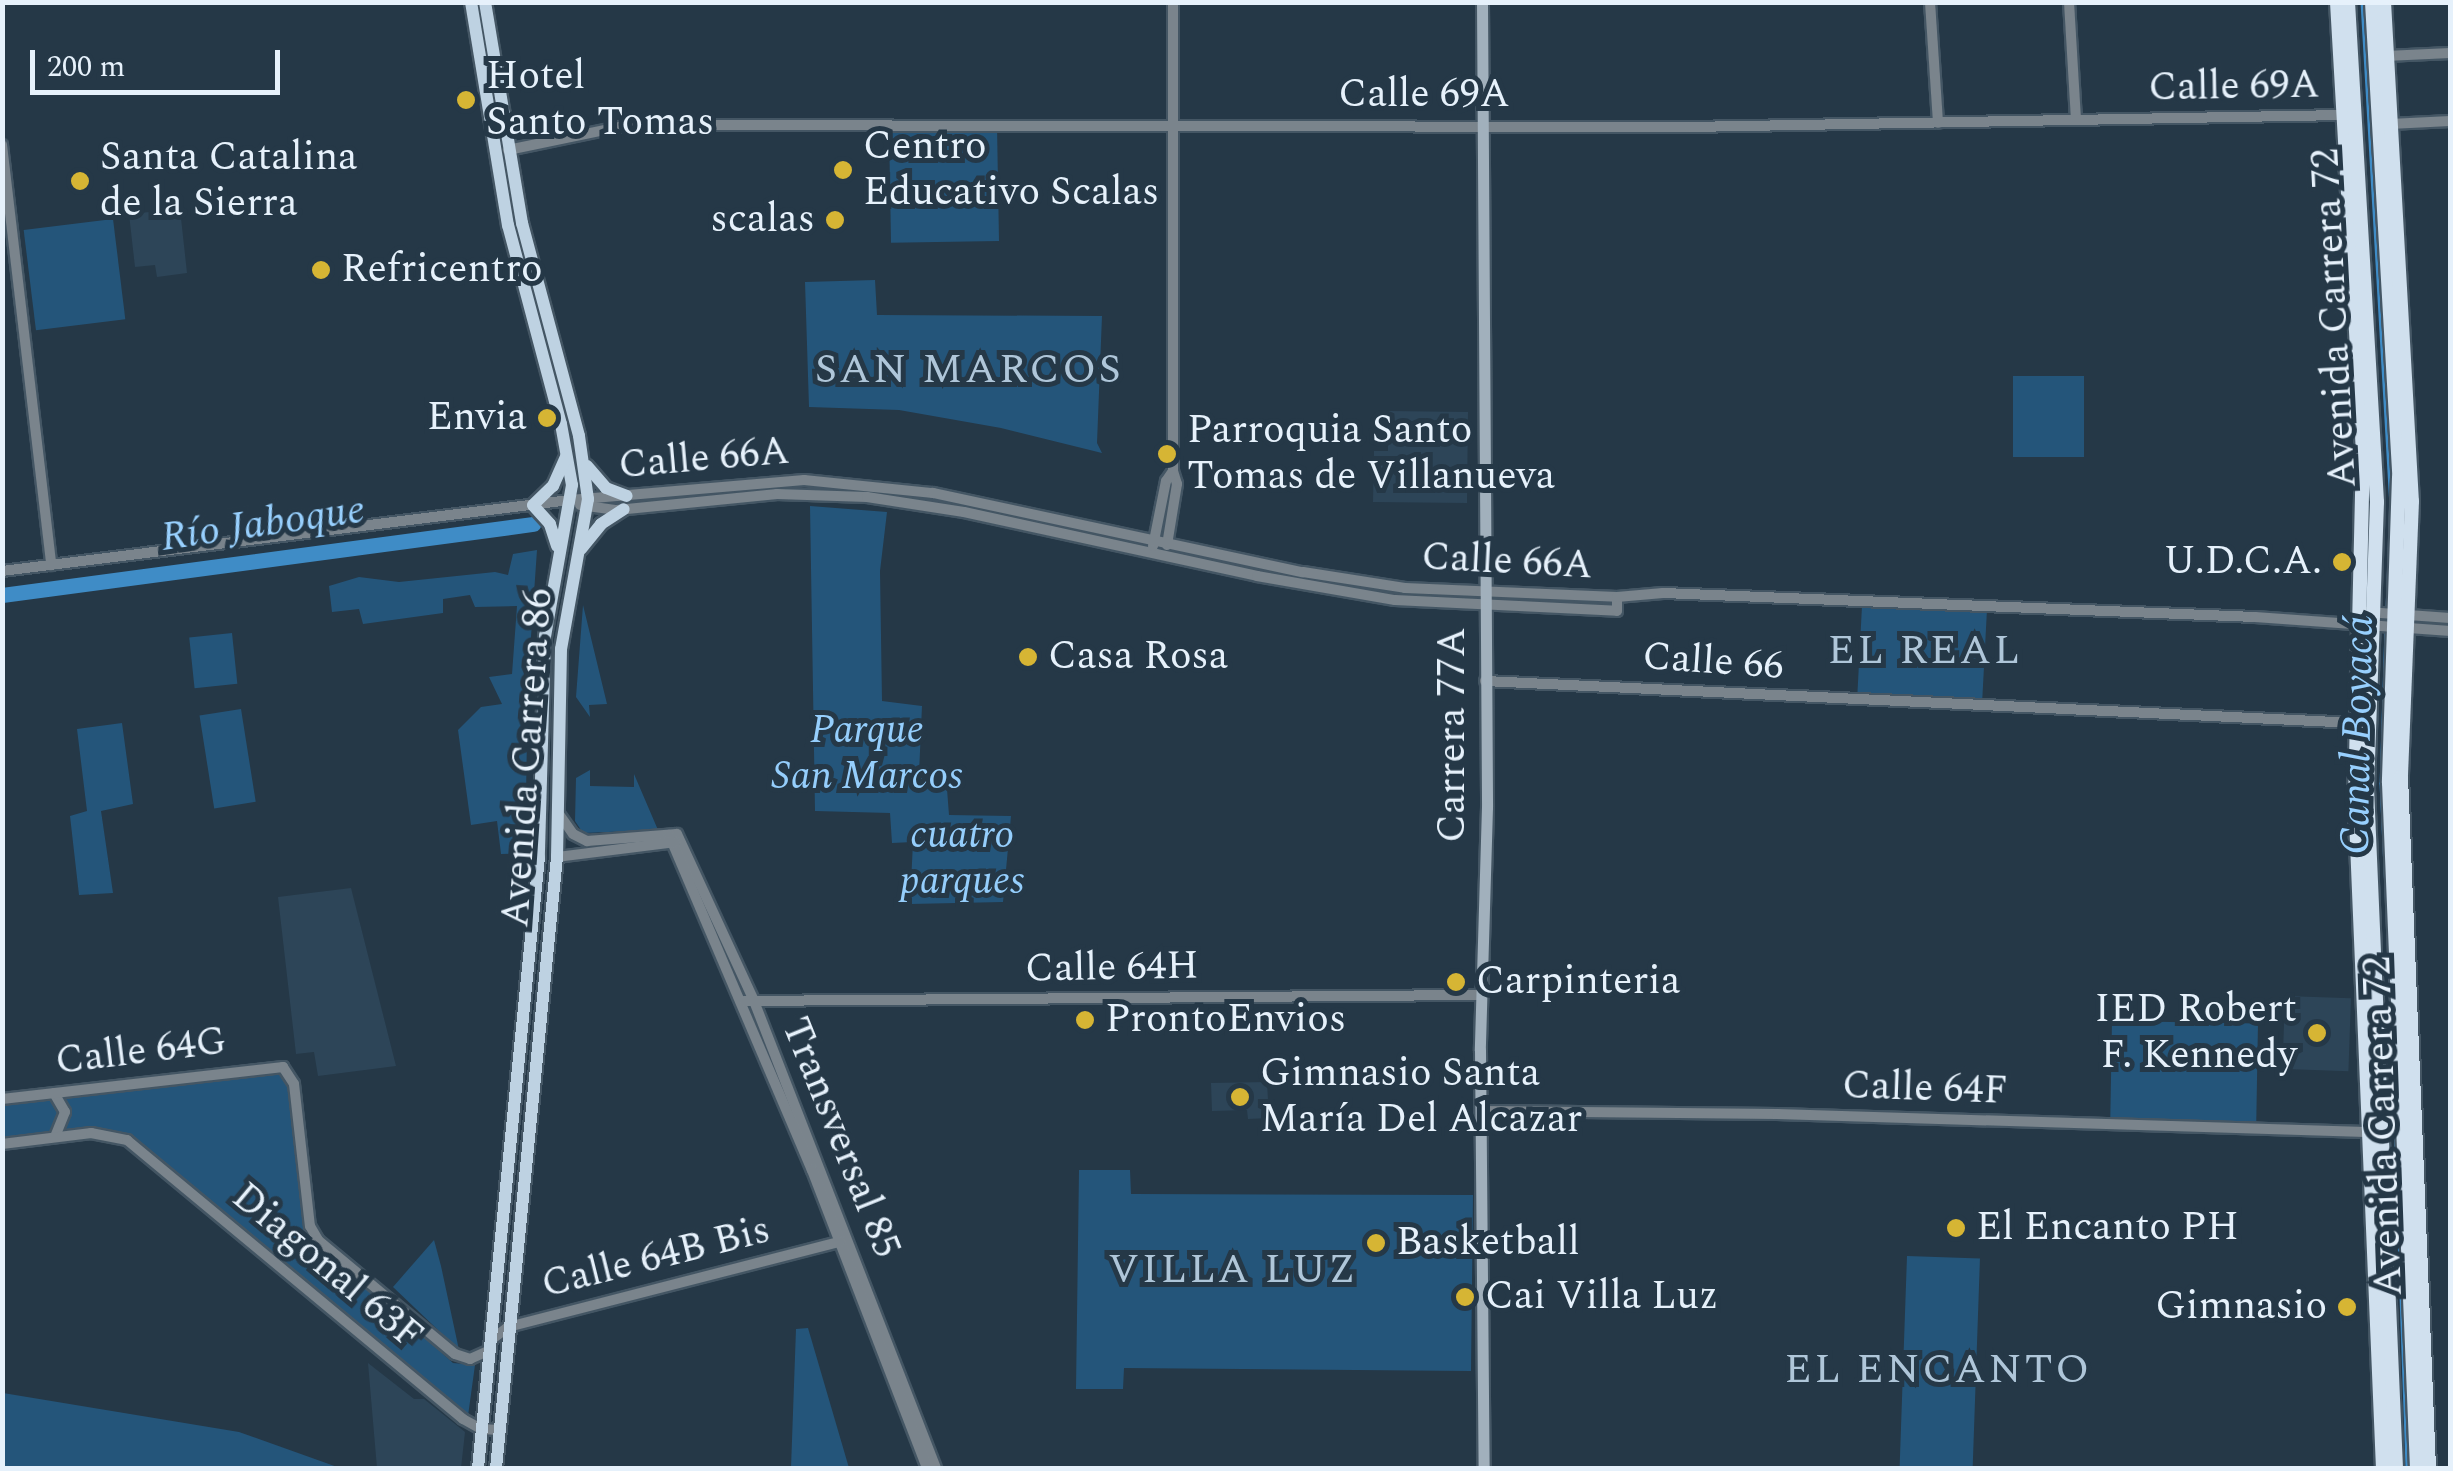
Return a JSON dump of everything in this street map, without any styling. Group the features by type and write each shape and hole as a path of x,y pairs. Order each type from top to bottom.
{"highway":[{"name":"Avenida Carrera 72","path":"2336,2 2363,451 2401,777 2430,1468"},
{"name":"Avenida Carrera 72","path":"2348,2 2384,620 2417,1468"},
{"name":"Avenida Carrera 72","path":"2372,2 2400,500 2367,788 2396,1468"},
{"name":"Avenida Carrera 72","path":"2382,1468 2366,1132 2356,723 2412,500 2384,2"},
{"path":"2374,34 2386,56"},
{"path":"2338,36 2353,68"},
{"path":"2390,350 2403,331"},
{"path":"2363,922 2376,944"},
{"path":"2398,975 2410,954"},
{"path":"2364,1013 2377,992"},
{"path":"2404,1180 2418,1198"},
{"path":"2377,1322 2390,1344"},
{"path":"2382,1436 2393,1402"}],"main road":[{"name":"Avenida Carrera 86","path":"471,2 508,225 567,454 570,500 546,636 540,852 478,1468"},
{"name":"Avenida Carrera 86","path":"485,2 524,234 584,463 587,503 574,559 558,691 556,857 496,1468"},
{"name":"Carrera 77A","path":"1482,2 1486,600 1480,1110 1484,1468"},
{"path":"558,551 550,524 532,505 553,486 567,454"},
{"path":"574,559 596,528 626,503 584,463"}],"street":[{"path":"1164,556 1177,484 1173,471 1173,2"},
{"path":"1930,2 1938,123"},
{"path":"2069,2 2076,120"},
{"path":"2386,56 2450,53"},
{"name":"Calle 69A","path":"508,150 629,125 1482,126 2343,115"},
{"path":"2390,124 2450,121"},
{"path":"2,146 51,565"},
{"path":"1152,553 1166,481 1173,471"},
{"name":"Calle 66A","path":"626,503 757,482 840,482 932,493 1374,584 1486,600 1711,594 2384,620 2450,618"},
{"name":"Calle 66A","path":"2,571 570,500 626,503 777,494 867,497 964,512 1349,593 1617,611 1617,597"},
{"name":"Calle 66A","path":"2384,620 2450,630"},
{"name":"Calle 66","path":"1485,681 2356,723"},
{"path":"559,813 573,834 588,841 674,838"},
{"path":"556,857 674,838"},
{"name":"Transversal 85","path":"674,838 749,1001 867,1287 936,1468"},
{"name":"Calle 64H","path":"749,1001 1481,995"},
{"name":"Transversal 85","path":"749,1001 927,1468"},
{"name":"Calle 64G","path":"2,1099 278,1066 287,1069 294,1084 310,1226 318,1240"},
{"path":"54,1093 65,1112 55,1138"},
{"name":"Calle 64F","path":"1480,1110 1777,1114 2366,1132"},
{"name":"Calle 64G","path":"2,1144 101,1133 123,1138"},
{"name":"Diagonal 63F","path":"123,1138 463,1419 482,1429"},
{"name":"Diagonal 63F","path":"318,1240 454,1354 470,1359 491,1345"},
{"path":"840,1242 848,1246 867,1287"},
{"name":"Calle 64B Bis","path":"491,1345 508,1327 840,1242"},
{"path":"482,1429 499,1430"}],"shaded area":[{"path":"180,209 187,273 157,277 155,265 135,267 129,214"},
{"path":"1388,411 1468,412 1467,503 1373,502 1374,451 1388,451"},
{"path":"351,888 396,1066 318,1076 314,1052 296,1054 278,897"},
{"name":"IED Robert F. Kennedy","path":"2285,996 2351,998 2348,1071 2282,1069"},
{"name":"Gimnasio Santa María Del Alcazar","path":"1267,1082 1269,1118 1248,1119 1247,1110 1212,1111 1211,1083"},
{"path":"368,1363 414,1399 424,1399 465,1432 461,1468 377,1468"}],"green space":[{"path":"997,126 999,241 891,243 889,128"},
{"path":"113,219 125,319 36,330 24,230"},
{"path":"875,280 877,315 1102,316 1097,443 1102,453 1001,428 899,410 809,407 805,282"},
{"path":"2013,376 2084,376 2084,457 2013,457"},
{"name":"Parque San Marcos","path":"810,506 887,512 880,571 882,701 922,706 919,774 946,776 949,815 1011,816 1003,902 910,904 913,842 892,843 890,813 815,811"},
{"path":"537,550 528,680 525,853 501,854 497,821 471,825 458,730 481,707 502,704 489,677 512,674 517,606 475,607 470,595 443,599 443,613 363,624 359,609 332,612 329,586 359,577 399,582 495,572 508,575 513,554"},
{"path":"583,605 607,704 589,705 590,717 576,697"},
{"path":"1862,606 1987,613 1982,701 1857,695"},
{"path":"232,633 237,684 195,688 189,637"},
{"path":"241,709 256,802 214,808 200,716"},
{"path":"122,723 133,804 101,811 113,893 79,895 70,816 87,811 77,729"},
{"path":"590,770 590,786 634,787 634,774 658,830 583,833 575,821 576,778"},
{"path":"2112,1021 2258,1024 2256,1122 2110,1119"},
{"path":"282,1072 288,1077 305,1230 453,1363 475,1365 468,1416 123,1133 98,1129 3,1139 2,1104"},
{"path":"1079,1170 1130,1170 1131,1194 1473,1195 1471,1371 1124,1368 1123,1389 1076,1389"},
{"path":"434,1240 441,1266 459,1350 393,1287"},
{"name":"EL ENCANTO","path":"1907,1256 1980,1259 1973,1468 1900,1468"},
{"path":"808,1328 849,1468 791,1468 796,1329"},
{"path":"3,1393 239,1432 340,1468 3,1468"}],"waterway":[{"name":"Canal Boyacá","path":"2362,2 2391,506 2387,610"},
{"name":"Río Jaboque","path":"2,595 533,524"},
{"name":"Canal Boyacá","path":"2386,628 2381,783 2387,910"},
{"name":"Canal Boyacá","path":"2388,923 2407,1468"}],"place":[{"name":"Hotel Santo Tomas","path":"466,100"},
{"name":"Centro Educativo Scalas","path":"843,170"},
{"name":"Santa Catalina de la Sierra","path":"80,181"},
{"name":"scalas","path":"835,220"},
{"name":"Refricentro","path":"321,270"},
{"name":"Envia","path":"547,418"},
{"name":"Parroquia Santo Tomas de Villanueva","path":"1167,454"},
{"name":"U.D.C.A.","path":"2342,562"},
{"name":"Casa Rosa","path":"1028,657"},
{"name":"Carpinteria","path":"1456,982"},
{"name":"ProntoEnvios","path":"1085,1020"},
{"name":"IED Robert F. Kennedy","path":"2317,1033"},
{"name":"Gimnasio Santa María Del Alcazar","path":"1240,1097"},
{"name":"El Encanto PH","path":"1956,1228"},
{"name":"Basketball","path":"1376,1243"},
{"name":"Cai Villa Luz","path":"1465,1297"},
{"name":"Gimnasio","path":"2347,1307"}],"district":[{"name":"SAN MARCOS","path":"969,370"},
{"name":"EL REAL","path":"1925,651"},
{"name":"VILLA LUZ","path":"1233,1270"},
{"name":"EL ENCANTO","path":"1938,1370"}],"park label":[{"name":"cuatro parques","path":"962,859"}]}
